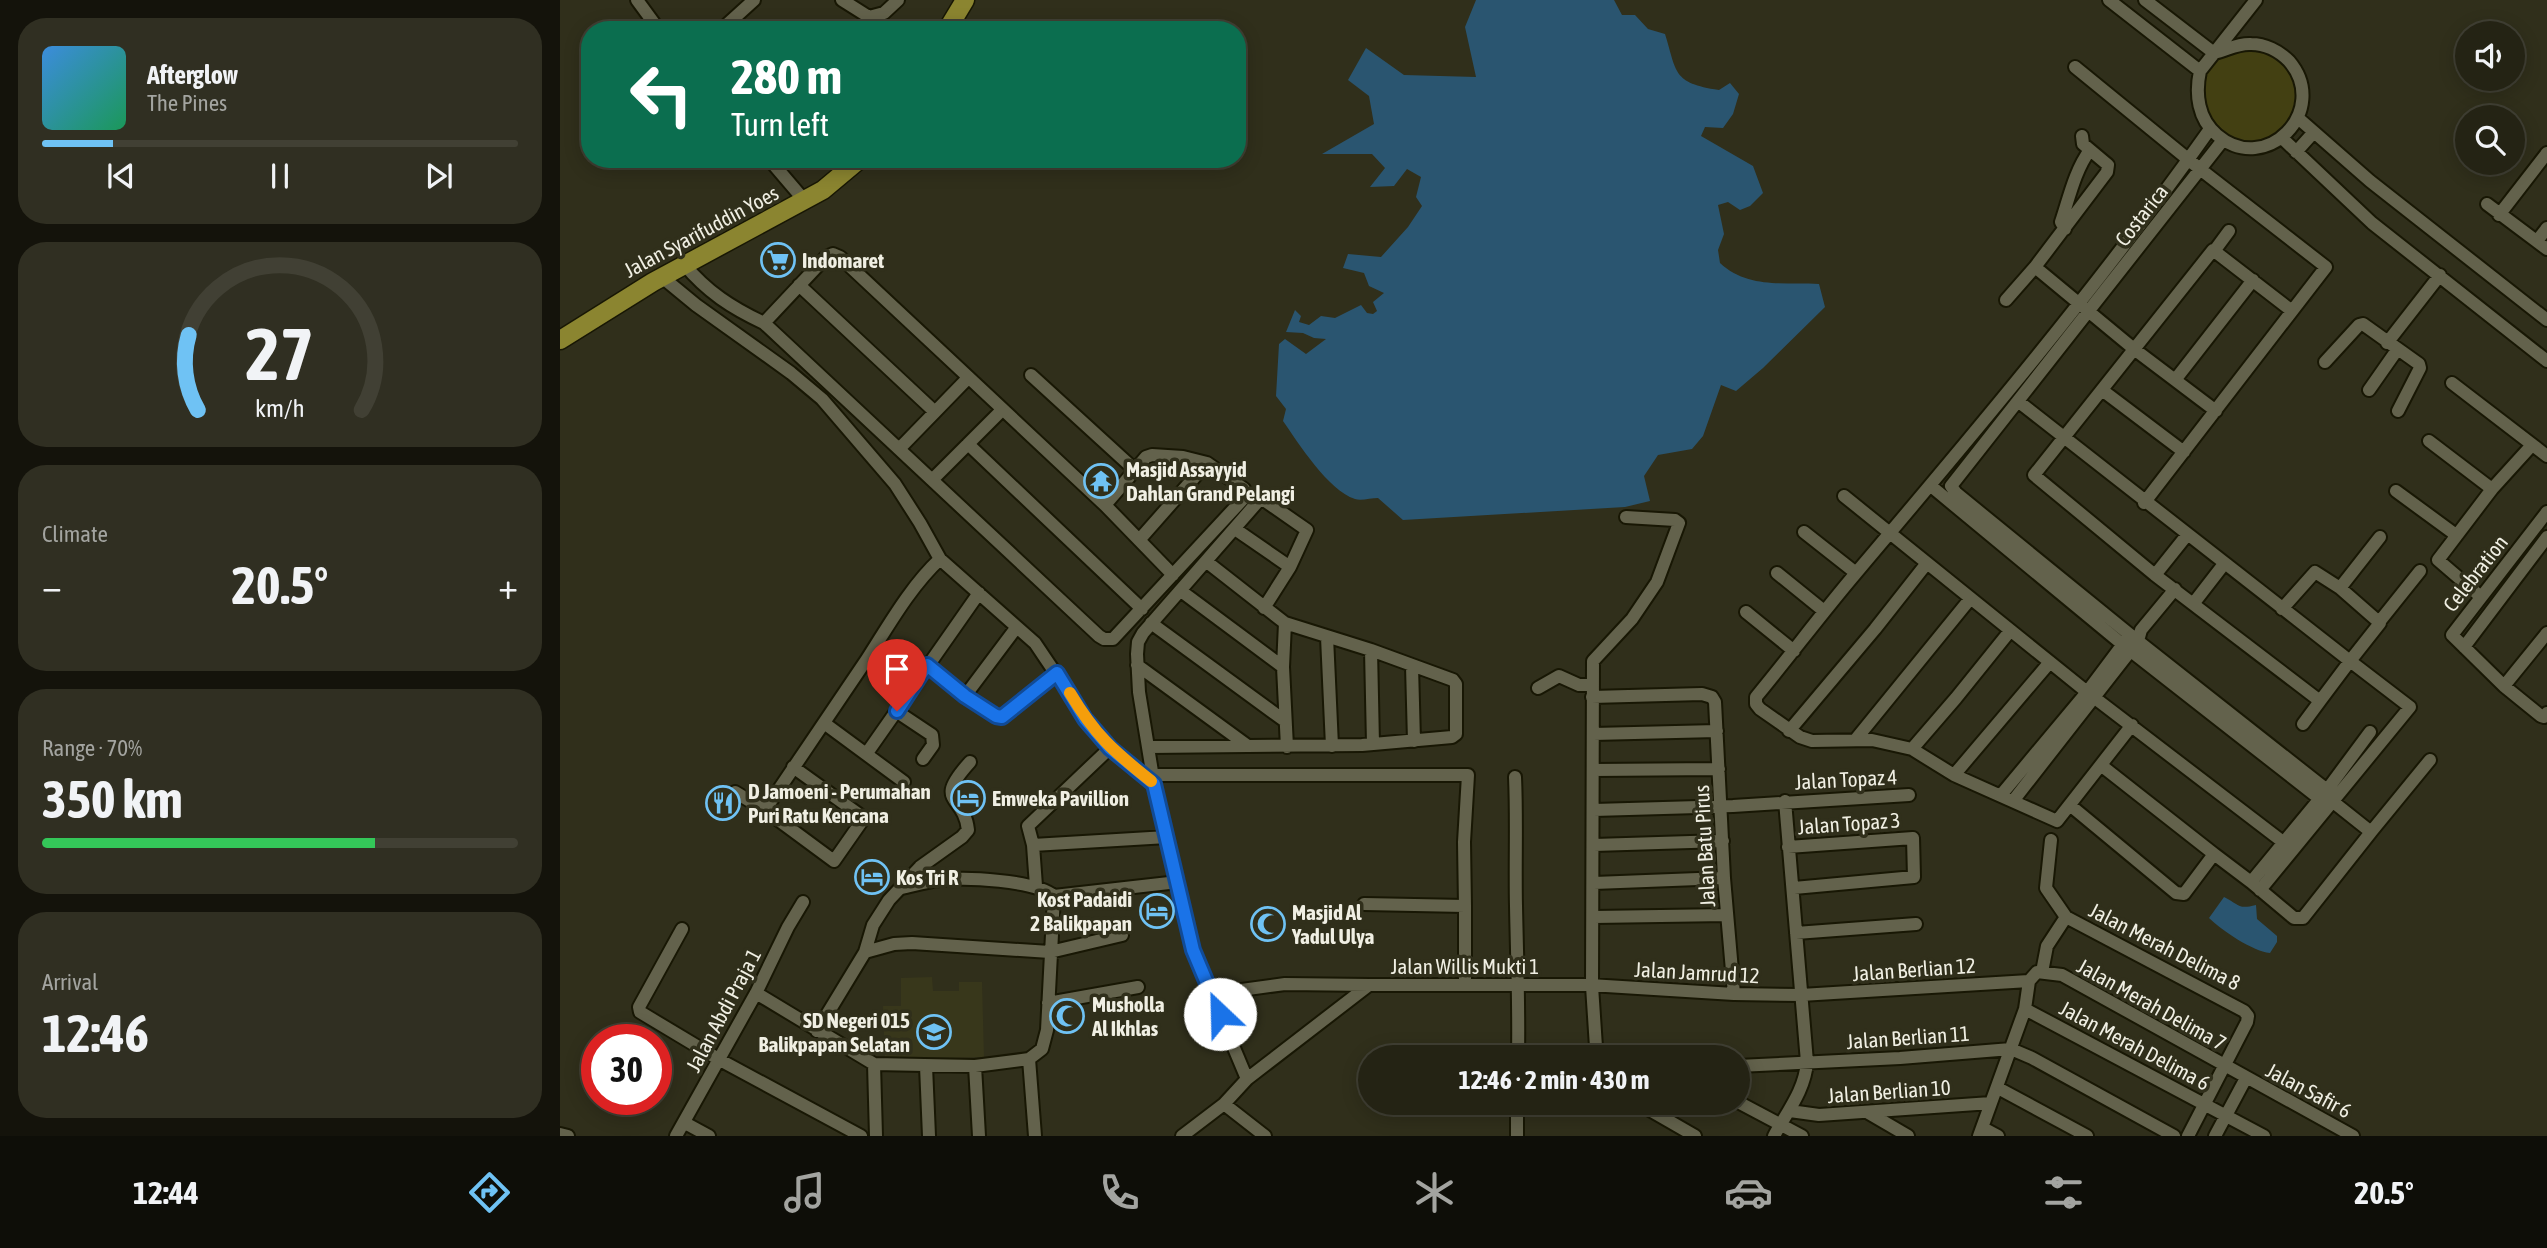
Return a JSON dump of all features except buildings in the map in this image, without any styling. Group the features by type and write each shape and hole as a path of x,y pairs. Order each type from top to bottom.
{"highway":[{"path":"952,21 965,0"},
{"name":"Jalan Syarifuddin Yoes","path":"560,340 684,264 823,190 849,168"}],"street":[{"path":"637,0 652,21"},
{"path":"740,21 754,0"},
{"path":"842,0 869,18 884,13 898,0"},
{"path":"2109,0 2200,71"},
{"path":"2145,0 2214,53"},
{"path":"2214,53 2249,44 2263,45 2286,58 2300,79 2302,92 2298,118 2282,138 2258,148 2244,148 2224,141 2210,129 2199,106 2197,81 2200,71 2214,53 2256,0"},
{"path":"2075,67 2326,267 2144,503"},
{"path":"2298,118 2370,181 2547,320"},
{"name":"Costarica","path":"1789,731 1759,709 1756,697 2078,303 2210,129"},
{"path":"2296,152 2314,132"},
{"path":"2006,300 2035,267 2108,172 2108,165 2083,144 2082,136"},
{"path":"2282,138 2372,223 2547,361"},
{"name":"Costarica","path":"1965,468 2224,141"},
{"path":"2065,229 2062,222 2067,202 2081,165 2090,150"},
{"path":"2499,215 2547,153"},
{"path":"777,168 804,200"},
{"path":"2487,205 2542,245 2547,228"},
{"path":"2229,230 2034,477 2155,575 2320,701"},
{"path":"2215,250 2292,311"},
{"path":"764,323 827,257 833,254 840,257 1105,505 1173,575"},
{"path":"684,264 699,283 717,298 764,323 1104,639 1113,639 1142,609 1244,498 1244,489 1207,463 1183,457 1152,455 1146,457 1105,505"},
{"path":"2035,267 2134,349 2216,411"},
{"path":"2369,390 2392,346 2440,275"},
{"path":"662,277 695,305 791,373 821,399 895,484 940,559 1040,648 1085,719 1110,748 1154,780 1468,775 1464,842 1465,983"},
{"path":"2175,380 2253,279"},
{"path":"799,285 935,412"},
{"path":"2325,362 2359,324 2362,324 2419,364 2420,368 2398,411"},
{"path":"1031,375 1135,470"},
{"path":"900,448 968,378"},
{"path":"2452,383 2547,456"},
{"path":"2102,390 2184,453"},
{"path":"2019,402 2144,503 2410,707 2328,798 2255,886"},
{"path":"933,479 1002,410"},
{"path":"2429,441 2492,489"},
{"path":"968,444 1142,609"},
{"path":"2481,597 2438,562 2492,489 2532,444"},
{"path":"1952,458 1965,468 1951,486 1975,516"},
{"path":"1140,539 1207,463"},
{"path":"1931,486 1975,516 2133,640 2371,832"},
{"path":"2396,491 2456,535"},
{"path":"1844,496 2091,695 2283,842"},
{"path":"1247,1079 1193,950 1154,780 1137,665 1138,642 1151,623 1207,562 1258,500 1265,499 1307,530 1290,567 1265,608"},
{"name":"Celebration","path":"2547,512 2452,635 2464,647 2547,537"},
{"path":"1596,1045 1591,986 1594,810 1593,734 1589,688 1593,661 1632,619 1657,582 1679,523 1675,520 1626,517"},
{"path":"1235,529 1290,567"},
{"path":"1804,532 1856,572"},
{"path":"2155,575 2187,535"},
{"path":"2340,589 2380,537"},
{"path":"765,810 926,572 940,559"},
{"path":"1149,747 1332,746 1414,741 1452,737 1456,734 1456,684 1453,681 1371,650 1285,623 1207,562"},
{"path":"1927,563 1789,731 1812,741 1856,739 1881,741 1912,749 1954,775 2057,821 2132,725"},
{"path":"2193,604 2224,564"},
{"path":"2303,724 2420,571"},
{"path":"2283,609 2315,572 2380,621"},
{"path":"1777,573 1824,611"},
{"path":"2007,798 2175,589"},
{"path":"1181,591 1283,667"},
{"path":"867,753 979,593"},
{"path":"1856,739 1970,598"},
{"path":"1746,612 1794,651"},
{"path":"1151,623 1285,721"},
{"path":"1285,623 1283,667 1287,747"},
{"path":"965,696 1016,628"},
{"path":"1912,749 2010,631"},
{"path":"2504,686 2547,633"},
{"path":"1326,637 1332,746"},
{"path":"2464,647 2504,686 2541,716 2544,717 2547,713"},
{"path":"1371,650 1373,744"},
{"path":"1954,775 2050,662"},
{"path":"927,665 965,696 1002,717 1057,673"},
{"path":"1137,665 1248,746"},
{"path":"1412,666 1414,741"},
{"path":"1538,688 1559,676 1589,688"},
{"name":"Jalan Batu Pirus","path":"1589,688 1702,694 1712,697 1715,702 1724,878 1734,994"},
{"path":"897,711 932,735 933,745 923,759"},
{"path":"824,723 904,782"},
{"path":"1593,734 1717,731"},
{"path":"2255,886 2283,842 2328,798 2371,732"},
{"path":"1036,886 1033,845 1028,826 1110,748"},
{"path":"2102,766 2294,918 2303,918 2430,760"},
{"path":"817,1031 864,952 880,912 920,867 968,830 967,821 954,801 951,790 954,779 970,762"},
{"path":"735,792 765,810 834,861 864,818 793,767"},
{"path":"1593,769 1719,769"},
{"path":"1515,777 1518,831 1518,1045"},
{"name":"Jalan Topaz 4","path":"1594,810 1909,795"},
{"path":"1774,1136 1790,1111 1806,1073 1807,1062 1785,801"},
{"path":"2071,806 2176,893 2184,894 2214,854"},
{"path":"1033,845 1167,837"},
{"name":"Jalan Topaz 3","path":"1788,847 1913,838 1914,877 1794,888"},
{"path":"2050,840 2046,888 2066,917"},
{"path":"1594,845 1723,841"},
{"path":"1594,883 1724,878"},
{"path":"902,888 941,880 991,881 1036,886 1054,896 1178,882"},
{"path":"756,993 874,1064 975,1066 1029,1059 1042,1049 1047,1030 1054,896"},
{"name":"Jalan Abdi Praja 1","path":"676,1136 720,1060 803,902"},
{"path":"1364,904 1465,906"},
{"path":"1594,917 1727,915"},
{"name":"Jalan Merah Delima 8","path":"1981,1132 2047,946 2066,917 2244,1011 2248,1016 2188,1136"},
{"path":"1796,933 1916,924"},
{"path":"682,929 639,1007 640,1013 720,1060 861,1136"},
{"path":"864,952 894,944 912,943 1049,952 1122,935"},
{"name":"Jalan Berlian 12","path":"1801,995 2036,975"},
{"name":"Jalan Merah Delima 7","path":"2036,975 2062,975 2246,1079"},
{"name":"Jalan Willis Mukti 1","path":"1182,1136 1224,1104 1247,1079 1369,985 1465,983 1591,986"},
{"path":"1212,995 1285,984 1369,985"},
{"name":"Jalan Jamrud 12","path":"1591,986 1801,995"},
{"path":"1048,1003 1138,987"},
{"name":"Jalan Merah Delima 6","path":"2025,1009 2264,1136"},
{"path":"2011,1049 2174,1136"},
{"name":"Jalan Berlian 11","path":"1750,1065 2011,1049"},
{"path":"1029,1059 1035,1136"},
{"path":"874,1064 876,1136"},
{"path":"926,1066 929,1136"},
{"path":"975,1066 979,1136"},
{"path":"2215,1136 2246,1079"},
{"name":"Jalan Safir 6","path":"2246,1079 2353,1136"},
{"path":"1998,1088 2087,1136"},
{"path":"1224,1104 1265,1136"},
{"name":"Jalan Berlian 10","path":"1790,1111 1819,1115 1991,1104"},
{"path":"1750,1108 1802,1136"},
{"path":"1867,1112 1908,1136"},
{"path":"1517,1115 1517,1136"},
{"path":"1659,1115 1695,1136"},
{"path":"685,1123 709,1136"},
{"path":"1981,1132 1998,1136"},
{"path":"560,1134 568,1136"}],"shaded area":[{"path":"2245,47 2276,54 2292,71 2299,93 2289,126 2259,144 2232,139 2220,132 2211,122 2202,98 2207,72 2216,61"},
{"name":"SD Negeri 015 Balikpapan Selatan","path":"932,977 933,991 959,991 959,982 982,982 984,1057 885,1059 883,1006 901,1006 901,978"}],"water":[{"path":"1476,0 1614,0 1622,15 1635,15 1648,29 1665,34 1675,67 1684,79 1692,84 1719,90 1730,83 1739,94 1733,114 1723,128 1705,127 1701,136 1753,166 1763,193 1750,206 1740,210 1728,202 1718,205 1724,234 1718,250 1720,263 1754,281 1819,284 1825,307 1736,391 1721,385 1703,436 1692,449 1658,455 1644,476 1650,501 1625,507 1403,520 1378,498 1355,499 1335,486 1315,465 1283,421 1286,409 1276,396 1279,344 1285,339 1306,354 1326,339 1286,332 1295,310 1301,316 1299,322 1309,325 1321,316 1335,318 1361,305 1367,313 1373,314 1377,311 1373,302 1384,293 1369,286 1364,273 1343,268 1348,254 1381,257 1408,227 1422,206 1416,197 1421,177 1407,169 1394,186 1370,187 1385,168 1372,154 1322,154 1374,124 1369,96 1348,80 1366,48 1404,75 1476,77 1465,27"},
{"path":"2224,897 2241,907 2256,905 2257,919 2277,936 2277,942 2270,953 2238,940 2209,918"}],"slow traffic":[{"path":"1070,693 1095,732 1110,748 1151,781"}],"place":[{"name":"Indomaret","path":"778,260"},
{"name":"Masjid Assayyid Dahlan Grand Pelangi","path":"1101,481"},
{"name":"Emweka Pavillion","path":"968,798"},
{"name":"D Jamoeni - Perumahan Puri Ratu Kencana","path":"723,803"},
{"name":"Kos Tri R","path":"872,877"},
{"name":"Kost Padaidi 2 Balikpapan","path":"1157,911"},
{"name":"Masjid Al Yadul Ulya","path":"1268,924"},
{"name":"Musholla Al Ikhlas","path":"1067,1016"},
{"name":"SD Negeri 015 Balikpapan Selatan","path":"934,1032"}],"route":[{"path":"897,711 927,665 965,696 1002,717 1057,673 1095,732 1154,784 1186,911 1193,950 1220,1014"}]}
